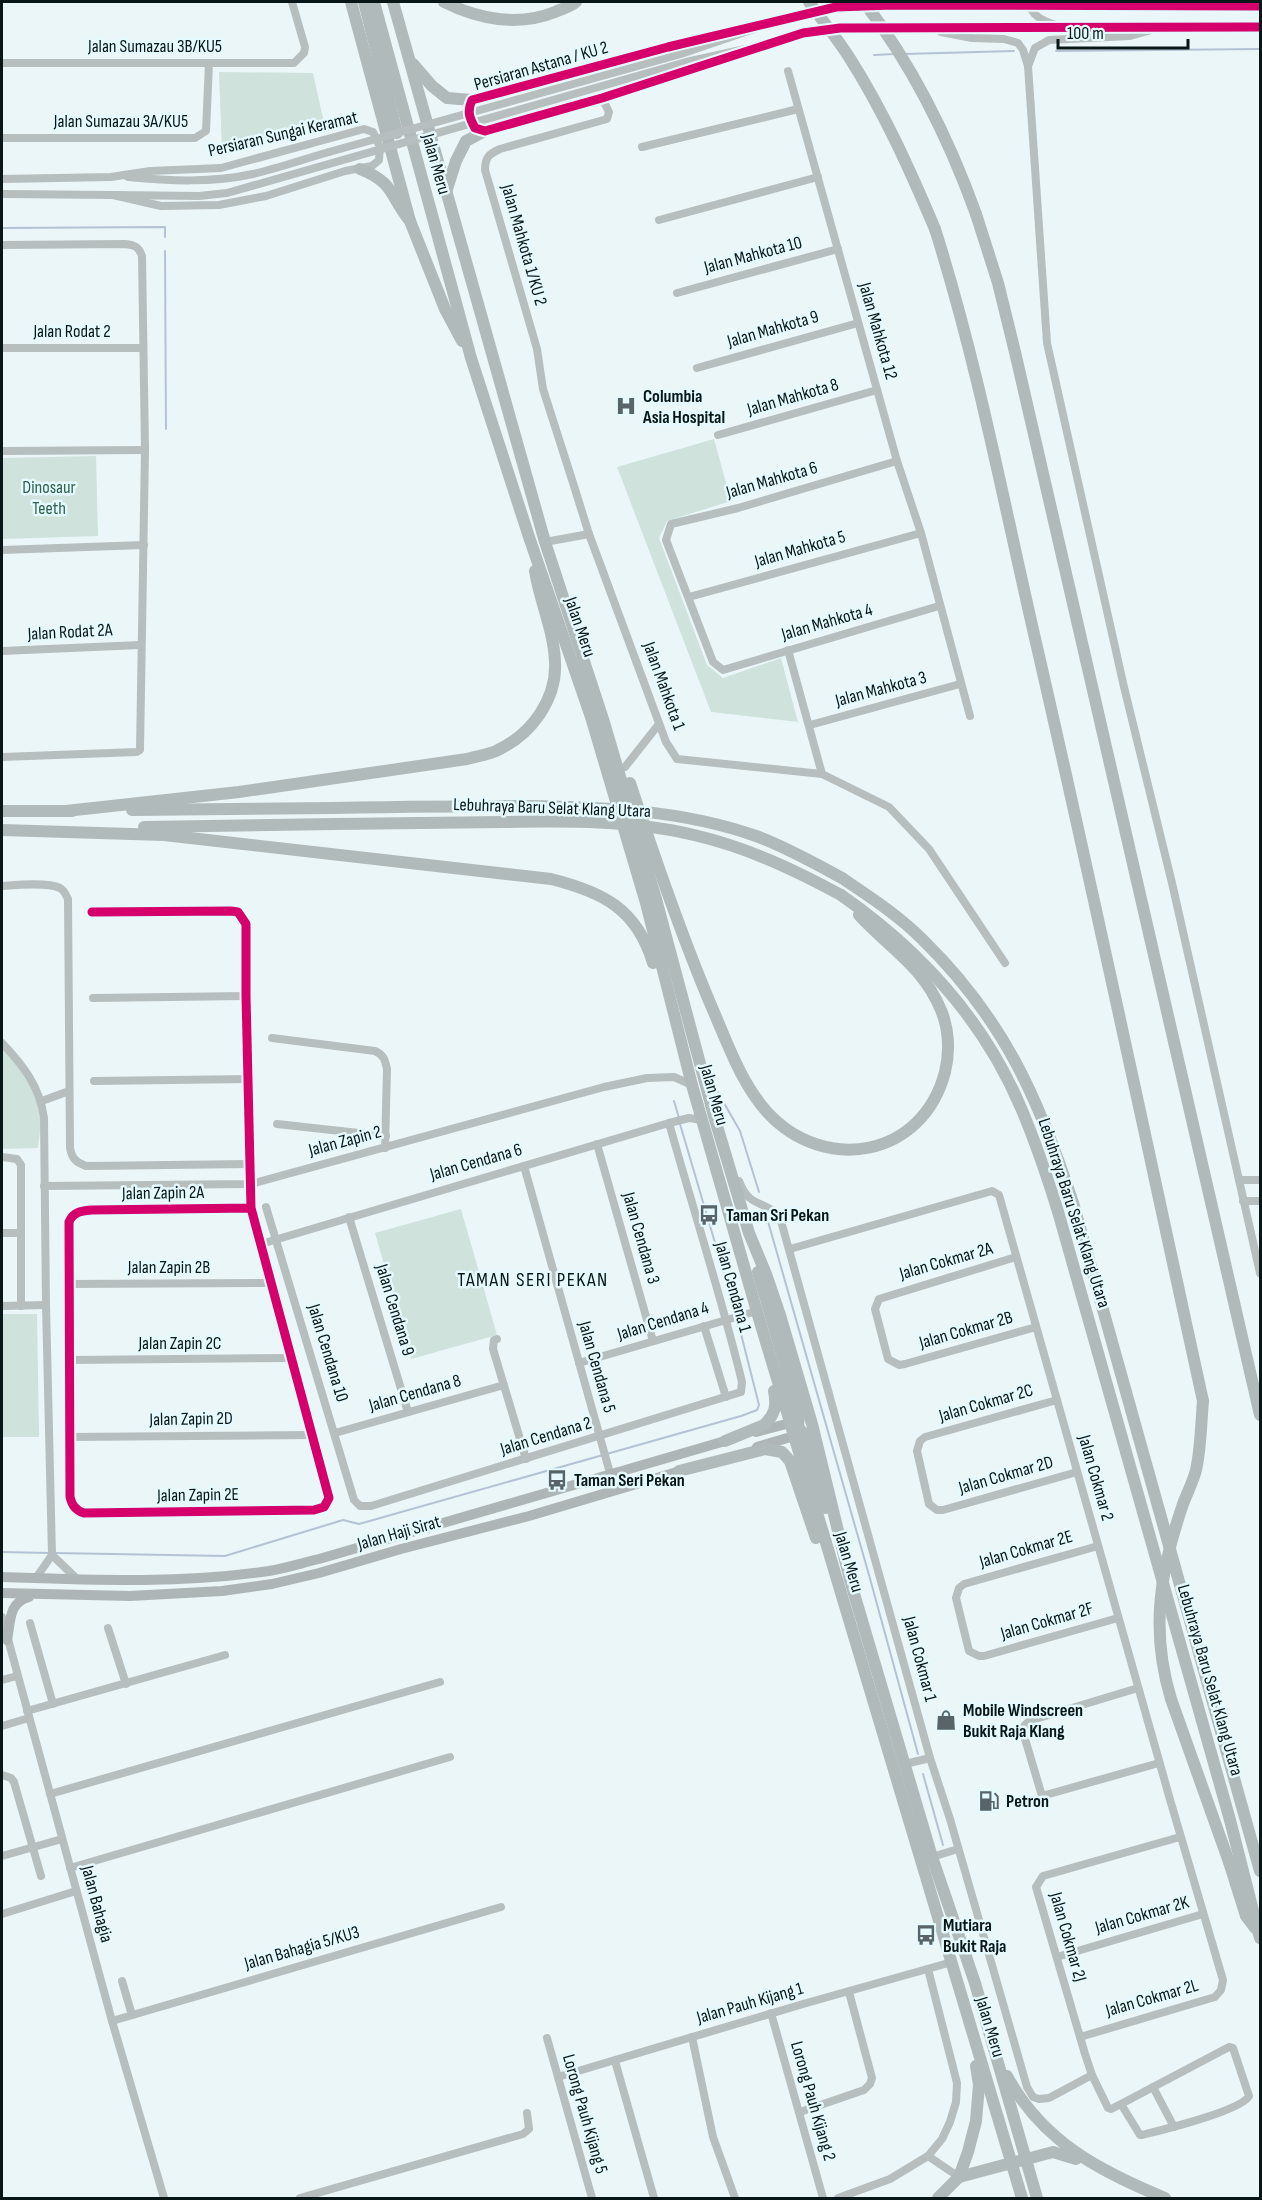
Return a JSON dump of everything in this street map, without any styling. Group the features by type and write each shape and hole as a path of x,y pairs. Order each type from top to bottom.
{"highway":[{"name":"Jalan Meru","path":"363,2 398,138"},
{"name":"Jalan Meru","path":"363,2 471,358 529,537 595,728 646,903 692,1085 708,1118 749,1233 770,1284 808,1413 850,1580 932,1857 975,1983 1037,2199"},
{"path":"363,2 375,93 410,221 445,309 471,358"},
{"name":"Jalan Meru","path":"393,2 545,542 603,718 656,899 758,1316 794,1428 841,1598 1022,2199"},
{"path":"444,2 480,17 519,20 544,16 576,2"},
{"path":"809,2 848,55 906,159 935,229 968,346 1046,685 1203,1401 1196,1470 1183,1505 1162,1586 1158,1620 1164,1677 1246,1916 1260,1936"},
{"path":"864,2 915,80 958,168 976,214 995,274 1015,352 1260,1415"},
{"path":"411,61 432,86 447,98 472,100"},
{"path":"447,189 456,161 466,141 485,130"},
{"path":"360,169 379,177 387,185 410,221"},
{"path":"66,811 239,792 467,759 497,751 526,732 545,707 553,686 555,662 529,537"},
{"path":"603,718 625,767 679,928 746,1082 766,1111 795,1136 813,1145 848,1150 879,1145 913,1126 925,1114 943,1081 948,1062 948,1045 942,1012 934,994 920,974 841,895"},
{"name":"Lebuhraya Baru Selat Klang Utara","path":"2,811 588,807 666,813 756,836 800,855 842,878 884,906 914,931 956,974 986,1012 1034,1097 1055,1150 1074,1206 1260,1871"},
{"name":"Lebuhraya Baru Selat Klang Utara","path":"2,829 542,822 626,825 664,829 702,837 757,854 797,871 841,895 878,921 911,950 944,984 988,1045 1021,1106 1042,1160 1230,1820 1260,1936"},
{"path":"2,829 164,835 522,875 579,886 601,895 621,909 647,943 665,1001 680,1037"},
{"path":"749,1233 764,1295 799,1413 794,1428 803,1434 850,1580"},
{"path":"725,1441 764,1425 774,1414 776,1404 764,1356 758,1316"},
{"path":"679,1472 765,1449 782,1452 790,1461 808,1520 841,1598"},
{"path":"938,2199 959,2177 976,2121 979,2085 971,2026"},
{"path":"995,2053 1023,2102 1050,2134 1083,2158 1111,2174"},
{"path":"959,2177 1053,2152 1064,2154 1165,2199"}],"main road":[{"name":"Jalan Haji Sirat","path":"2,1578 132,1581 271,1571 725,1441 794,1428"},
{"name":"Jalan Haji Sirat","path":"2,1593 153,1594 222,1591 272,1584 529,1516 679,1472 794,1428"},
{"path":"4,1635 13,1606 20,1599 35,1595"}],"street":[{"name":"Jalan Sumazau 3B/KU5","path":"2,63 294,63 304,53 305,47 292,2"},
{"name":"Persiaran Astana / KU 2","path":"1260,6 1029,4 836,7 668,47 472,100 468,109 475,128 485,130 602,98 803,33 840,28 1260,27"},
{"path":"1029,4 1043,21 1068,28"},
{"name":"Persiaran Astana / KU 2","path":"113,195 199,196 227,193 398,138 681,54 771,23"},
{"path":"920,28 972,38 1004,39 1018,43 1028,66 1047,343 1260,1273"},
{"path":"1028,66 1035,48 1049,40 1130,36 1157,28"},
{"name":"Persiaran Astana / KU 2","path":"113,176 169,181 219,179 253,174 686,62 772,43"},
{"name":"Jalan Sumazau 3A/KU5","path":"2,138 195,138 206,130 209,63"},
{"name":"Jalan Mahkota 12","path":"788,71 897,461 921,533 970,717"},
{"name":"Jalan Mahkota 1/KU 2","path":"574,486 543,389 537,349 485,170 485,161 489,154 500,148 607,119 609,112 602,98"},
{"path":"642,147 798,109"},
{"name":"Persiaran Sungai Keramat","path":"2,178 113,176 150,171 220,168 364,129 373,132 376,136 380,154 376,164 345,171 266,196 219,205 161,206 113,195 2,194"},
{"path":"659,220 818,177"},
{"path":"2,245 125,244 135,246 142,256 145,450 140,750 2,757"},
{"name":"Jalan Mahkota 10","path":"677,293 838,249"},
{"name":"Jalan Mahkota 9","path":"698,368 858,322"},
{"name":"Jalan Rodat 2","path":"2,348 143,348"},
{"name":"Jalan Mahkota 8","path":"718,435 878,390"},
{"path":"2,451 145,450"},
{"name":"Jalan Mahkota 6","path":"689,597 666,540 671,524 738,508 897,461"},
{"name":"Jalan Mahkota 1","path":"574,486 589,534 659,724 677,759 822,774"},
{"name":"Jalan Mahkota 5","path":"689,597 921,533"},
{"path":"545,542 589,534"},
{"path":"2,550 144,545"},
{"name":"Jalan Mahkota 4","path":"689,597 713,662 723,670 939,606"},
{"name":"Jalan Rodat 2A","path":"2,651 140,645"},
{"path":"788,650 822,774 889,807 930,849 1005,963"},
{"name":"Jalan Mahkota 3","path":"810,725 960,684"},
{"path":"625,767 659,724"},
{"path":"2,886 49,885 59,887 68,899 70,1148 72,1157 77,1163 86,1166 250,1164"},
{"path":"92,912 238,912 246,924 251,1208 313,1435"},
{"path":"93,998 246,996"},
{"path":"272,1038 375,1051 381,1054 385,1059 387,1069 385,1148"},
{"path":"2,1042 22,1063 42,1101 44,1118 52,1555 36,1578"},
{"name":"Jalan Zapin 2","path":"44,1186 250,1184 557,1099 647,1078 674,1077 692,1085"},
{"path":"94,1081 249,1079"},
{"path":"42,1101 69,1091"},
{"name":"Jalan Cendana 6","path":"261,1244 675,1121 694,1117 708,1118"},
{"name":"Jalan Cokmar 1","path":"708,1118 743,1193 748,1199 775,1211 781,1221 930,1758 1028,2090 1036,2098 1045,2099 1092,2075"},
{"name":"Jalan Cendana 1","path":"675,1121 727,1319 742,1382 741,1392"},
{"path":"277,1124 386,1136"},
{"name":"Jalan Cendana 3","path":"597,1144 653,1341"},
{"path":"2,1157 17,1159 21,1164 21,1306"},
{"name":"Jalan Cendana 5","path":"524,1166 610,1473"},
{"path":"1239,1180 1260,1180"},
{"name":"Jalan Cokmar 2","path":"790,1249 992,1191 999,1195 1180,1837 1223,1980"},
{"path":"1243,1201 1260,1201"},
{"path":"745,1219 751,1209 765,1206"},
{"name":"Jalan Cendana 10","path":"266,1207 354,1500 360,1506"},
{"name":"Jalan Zapin 2A","path":"69,1284 69,1222 71,1216 76,1212 251,1208"},
{"name":"Jalan Cendana 9","path":"349,1216 408,1412"},
{"path":"2,1233 21,1233"},
{"name":"Jalan Cokmar 2A","path":"905,1364 899,1365 888,1359 875,1309 879,1299 1017,1257"},
{"name":"Jalan Zapin 2B","path":"69,1284 270,1283"},
{"path":"69,1284 69,1437"},
{"path":"2,1306 46,1305"},
{"name":"Jalan Cendana 4","path":"579,1364 727,1319 758,1316"},
{"path":"704,1326 726,1397"},
{"name":"Jalan Cokmar 2B","path":"905,1364 1036,1327"},
{"path":"497,1338 494,1340 493,1349 526,1459"},
{"name":"Jalan Zapin 2C","path":"69,1360 291,1358"},
{"name":"Jalan Cendana 8","path":"334,1434 504,1385"},
{"name":"Jalan Cendana 2","path":"360,1506 371,1506 526,1459 601,1441 741,1392"},
{"name":"Jalan Cokmar 2C","path":"943,1510 937,1510 929,1504 917,1451 920,1441 925,1437 1057,1400"},
{"name":"Jalan Zapin 2D","path":"69,1437 313,1435"},
{"name":"Jalan Zapin 2E","path":"69,1437 69,1497 75,1508 84,1513 314,1510 324,1507 329,1498 313,1435"},
{"name":"Jalan Cokmar 2D","path":"943,1510 1077,1472"},
{"name":"Jalan Cokmar 2E","path":"984,1656 969,1651 956,1598 959,1588 964,1584 1098,1546"},
{"path":"52,1555 77,1579"},
{"name":"Jalan Bahagia","path":"2,1617 4,1635 164,2199"},
{"name":"Jalan Cokmar 2F","path":"984,1656 1118,1618"},
{"path":"30,1623 53,1704"},
{"path":"108,1628 126,1684"},
{"path":"2,1726 53,1704 225,1655"},
{"path":"2,1680 17,1676"},
{"path":"50,1794 440,1682"},
{"path":"1138,1688 1029,1721 1024,1726 1023,1732 1042,1796 1159,1763"},
{"path":"70,1868 450,1757"},
{"path":"905,1764 930,1758"},
{"path":"2,1775 11,1778 14,1782 41,1876"},
{"name":"Jalan Cokmar 2J","path":"1121,2104 1108,2108 1092,2075 1036,1887 1043,1876 1180,1837"},
{"path":"2,1856 62,1839"},
{"path":"932,1857 958,1849"},
{"path":"2,1914 76,1891"},
{"name":"Jalan Bahagia 5/KU3","path":"112,2021 501,1907"},
{"name":"Jalan Cokmar 2K","path":"1057,1957 1203,1914"},
{"name":"Jalan Pauh Kijang 1","path":"558,2077 952,1962"},
{"path":"838,2199 890,2179 928,2156 942,2139 950,2122 956,2102 957,2083 928,1969"},
{"name":"Jalan Cokmar 2L","path":"1080,2037 1215,1997 1221,1990 1223,1980"},
{"path":"122,1981 132,2015"},
{"path":"800,2112 864,2090 870,2085 872,2078 849,1992"},
{"name":"Lorong Pauh Kijang 2","path":"771,2013 823,2199"},
{"path":"692,2037 713,2137 735,2199"},
{"name":"Lorong Pauh Kijang 5","path":"547,2038 592,2199"},
{"path":"1229,2047 1233,2048 1249,2099 1231,2109 1140,2135 1121,2104 1229,2047"},
{"path":"615,2061 654,2199"},
{"path":"1153,2087 1174,2127"},
{"path":"300,2199 523,2134 529,2129 527,2113"},
{"path":"928,2156 959,2177"}],"green space":[{"path":"219,72 313,73 324,123 222,151"},
{"path":"714,439 731,501 667,521 659,538 707,665 723,678 781,658 798,722 711,712 617,467"},
{"name":"Dinosaur Teeth","path":"96,456 98,536 2,539 2,458"},
{"path":"2,1047 21,1071 36,1099 40,1122 38,1148 2,1149"},
{"path":"461,1209 497,1335 411,1359 375,1233"},
{"path":"2,1314 37,1314 39,1437 2,1437"}],"waterway":[{"path":"1056,51 1260,49"},
{"path":"904,54 1014,51"},
{"path":"874,55 895,54"},
{"path":"2,228 165,227 165,237"},
{"path":"165,251 166,429"},
{"path":"716,1089 740,1131 759,1192"},
{"path":"674,1101 679,1118"},
{"path":"680,1124 734,1307"},
{"path":"767,1218 918,1754"},
{"path":"55,1553 225,1556 343,1520 359,1524 741,1416 757,1410 759,1405 740,1330"},
{"path":"2,1552 49,1553"},
{"path":"923,1774 943,1845"}],"cycle path":[{"path":"1260,6 893,5 836,7 668,47 472,100 469,114 475,128 485,131 602,98 803,33 840,28 1260,27"},
{"path":"92,912 231,911 238,912 246,924 251,1208 329,1498 324,1507 314,1510 84,1513 78,1510 70,1497 69,1222 78,1213 91,1210 251,1208"}],"place":[{"name":"Columbia Asia Hospital","path":"626,406"},
{"name":"Taman Sri Pekan","path":"709,1215"},
{"name":"Taman Seri Pekan","path":"557,1480"},
{"name":"Mobile Windscreen Bukit Raja Klang","path":"946,1720"},
{"name":"Petron","path":"989,1801"},
{"name":"Mutiara Bukit Raja","path":"926,1935"}],"district":[{"name":"TAMAN SERI PEKAN","path":"533,1280"}]}
